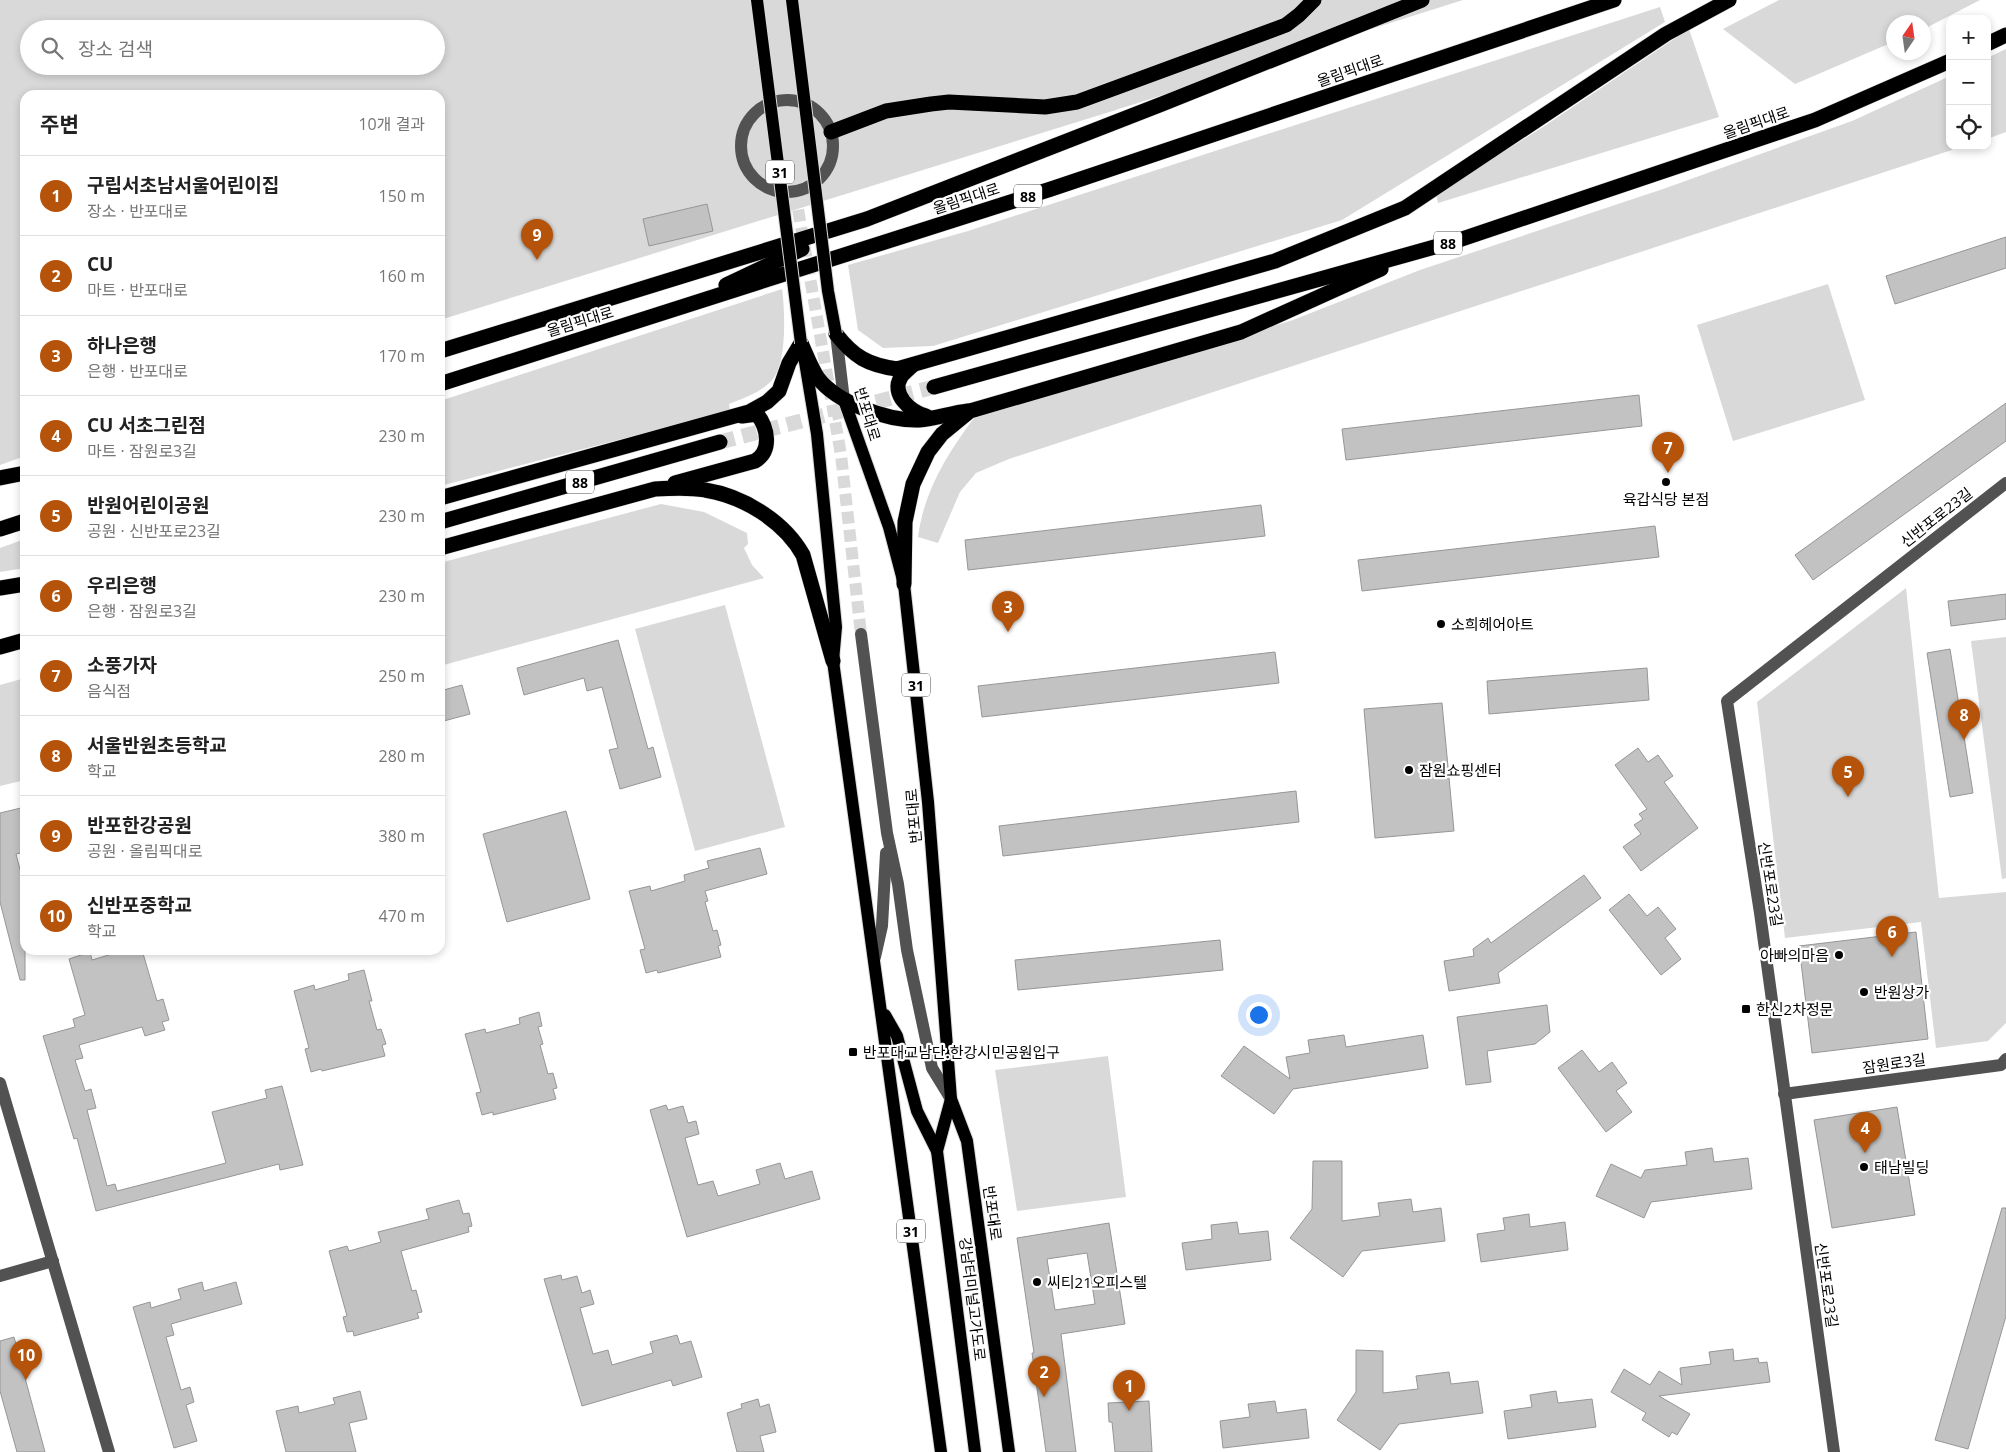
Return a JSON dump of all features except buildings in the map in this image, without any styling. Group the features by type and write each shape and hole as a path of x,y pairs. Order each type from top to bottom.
{"highway":[{"path":"831,132 886,111 931,104 949,102 1045,107 1077,102 1286,25 1314,0"},
{"path":"666,312 867,219 1422,0"},
{"name":"올림픽대로","path":"445,382 1051,189 1614,0"},
{"path":"836,334 848,349 864,360 879,366 897,369 1275,261 1405,208 1666,34 1729,0"},
{"path":"1991,42 2006,35"},
{"name":"올림픽대로","path":"934,387 1465,238 1815,120 1946,63"},
{"path":"445,349 867,219"},
{"path":"801,343 817,377 829,391 844,400 892,416 916,420 933,418 970,411 1241,332 1427,248"},
{"path":"445,497 749,412 766,402 779,391 789,363 801,343"},
{"path":"445,373 529,355"},
{"path":"913,365 898,382 901,397 904,404 910,409 933,418"},
{"path":"904,584 904,522 908,501 920,468 928,452 942,434 970,411"},
{"path":"445,547 755,461 762,457 766,447 766,435 763,422 757,414 724,418"},
{"name":"88","path":"445,521 720,442"},
{"path":"0,478 20,474"},
{"path":"655,489 686,488 720,493 757,510 784,530 797,544 803,555 833,661"},
{"path":"0,529 20,523"},
{"path":"0,588 20,585"},
{"path":"0,647 20,641"}],"main road":[{"name":"31","path":"757,0 801,343 817,434 836,626 833,661 941,1452"},
{"name":"반포대로","path":"792,0 827,282 836,334"},
{"name":"반포대로","path":"844,400 888,527 904,584 928,802 951,1099 967,1141 1008,1452"},
{"name":"31","path":"882,1010 897,1036 917,1111 937,1150"},
{"name":"31","path":"937,1150 951,1099"},
{"name":"강남터미널고가도로","path":"937,1150 975,1452"}],"street":[{"path":"792,100 803,103 815,110 825,120 831,132 833,151 827,170 819,181 808,188 795,192 781,193 755,181 746,170 740,152 742,133 751,116 773,102 792,100"},
{"name":"반포대로","path":"836,334 844,400"},
{"name":"신반포로23길","path":"1834,1452 1760,913 1727,701 2006,483"},
{"name":"반포대로","path":"861,634 887,833"},
{"path":"887,833 898,884 907,950 932,1068 951,1099"},
{"path":"875,958 882,926 887,833"},
{"name":"잠원로3길","path":"1784,1094 2001,1065 2006,1059"},
{"path":"0,1083 109,1452"},
{"path":"0,1276 53,1261"}],"shaded area":[{"path":"0,0 1463,0 445,318 445,90 20,90 20,458 0,465"},
{"path":"1779,0 1980,0 1951,15 1946,15 1946,18 1931,25 1931,15 1886,15 1886,45 1795,84 1723,29"},
{"path":"1660,7 1665,22 1342,220 933,346 883,348 858,330 848,265 968,231"},
{"path":"1689,29 1719,117 1438,203 1436,194 1540,129"},
{"path":"2006,49 2006,132 1991,138 1991,60 1991,56"},
{"path":"1946,78 1946,150 1952,150 1009,459 976,473 960,492 938,543 918,537 925,504 938,474 974,418 1293,320 1420,270 1663,189 1852,121"},
{"path":"1828,284 1865,400 1733,441 1697,325"},
{"path":"782,289 784,336 778,371 764,388 729,404 730,411 445,485 445,399"},
{"path":"661,504 704,512 747,533 748,544 744,548 752,565 764,578 445,665 445,562"},
{"path":"20,541 20,569 0,572 0,548"},
{"path":"1906,588 1939,898 2006,892 2006,1023 1988,1041 1936,1048 1921,922 1785,938 1757,702"},
{"path":"725,605 785,827 695,851 635,629"},
{"path":"2006,637 2006,878 2002,879 1971,641"},
{"path":"20,679 20,781 0,786 0,685"},
{"path":"1108,1056 1126,1197 1017,1211 995,1070"}],"tunnel":[{"path":"768,0 781,100"},
{"path":"795,192 841,455 861,634"},
{"path":"720,442 934,387"}],"place":[{"name":"반포한강공원","path":"537,260"},
{"name":"소풍가자","path":"1668,473"},
{"name":"육갑식당 본점","path":"1666,482"},
{"name":"소희헤어아트","path":"1441,624"},
{"name":"하나은행","path":"1008,632"},
{"name":"서울반원초등학교","path":"1964,740"},
{"name":"잠원쇼핑센터","path":"1409,770"},
{"name":"반원어린이공원","path":"1848,797"},
{"name":"아빠의마음","path":"1839,955"},
{"name":"우리은행","path":"1892,957"},
{"name":"반원상가","path":"1864,992"},
{"name":"한신2차정문","path":"1746,1009"},
{"name":"반포대교남단.한강시민공원입구","path":"853,1052"},
{"name":"CU 서초그린점","path":"1865,1153"},
{"name":"태남빌딩","path":"1864,1167"},
{"name":"씨티21오피스텔","path":"1037,1282"},
{"name":"신반포중학교","path":"26,1380"},
{"name":"CU","path":"1044,1397"},
{"name":"구립서초남서울어린이집","path":"1129,1411"}]}
